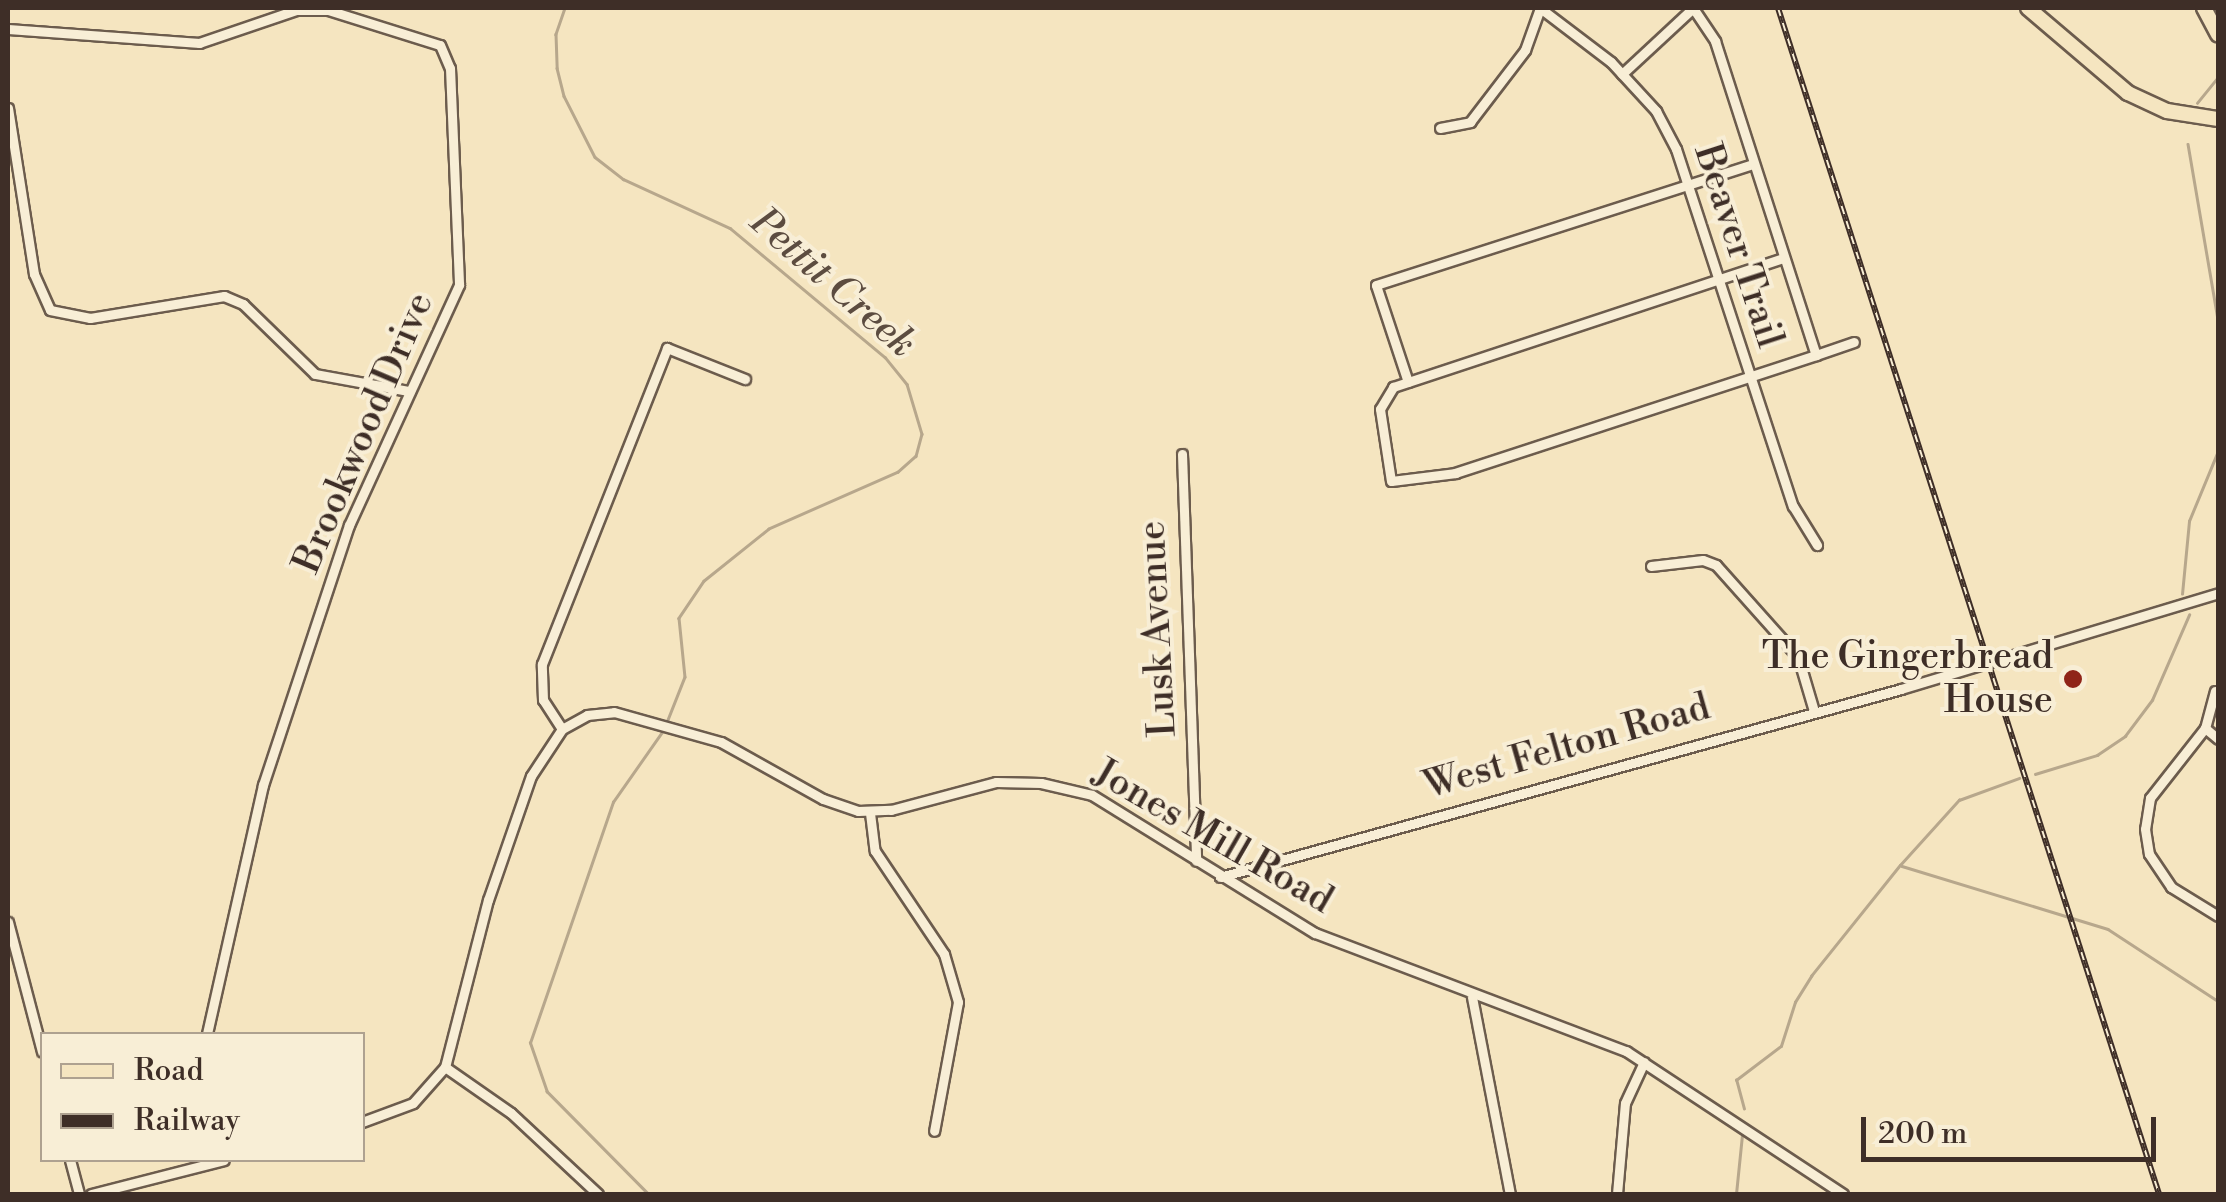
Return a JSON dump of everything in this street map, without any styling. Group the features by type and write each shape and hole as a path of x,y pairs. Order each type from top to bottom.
{"main road":[{"path":"2028,8 2128,94 2167,110 2218,118"},
{"path":"2204,8 2218,34"}],"street":[{"name":"Beaver Trail","path":"1440,128 1470,122 1525,50 1540,8 1622,74 1656,110 1688,184 1793,506 1817,545"},
{"path":"1622,74 1693,8 1715,41 1816,355"},
{"name":"Brookwood Drive","path":"8,29 199,43 296,10 328,10 440,45 450,68 460,285 349,525 263,785 206,1032"},
{"path":"8,108 34,274 50,310 90,318 224,296 243,304 315,374 409,391"},
{"path":"1408,382 1376,284 1752,164"},
{"path":"1783,258 1408,382 1381,402 1391,481 1456,472 1854,342"},
{"path":"562,729 543,700 542,664 667,348 745,379"},
{"name":"Lusk Avenue","path":"1182,454 1196,861"},
{"path":"1651,566 1716,565 1798,656 1814,712"},
{"name":"West Felton Road","path":"1220,877 1814,712 2218,592"},
{"path":"2215,691 2205,728 2157,784 2145,814 2145,841 2171,888 2218,916"},
{"path":"365,1121 412,1103 445,1068 514,822 540,759 562,729 594,713 636,716 736,748 832,804 870,812 875,851 944,954 958,1002 934,1131"},
{"path":"2205,728 2218,739"},
{"name":"Jones Mill Road","path":"870,812 976,784 1041,783 1102,799 1220,877 1315,933 1472,997 1606,1042 1644,1062 1843,1194"},
{"path":"8,922 40,1044"},
{"path":"1472,997 1510,1194"},
{"path":"1617,1194 1625,1102 1644,1062"},
{"path":"445,1068 511,1114 598,1194"},
{"path":"71,1162 79,1194"},
{"path":"91,1194 194,1163"}],"waterway":[{"name":"Pettit Creek","path":"565,8 556,34 557,68 564,96 595,157 623,179 730,228 885,357 907,384 922,434 916,456 898,472 769,529 704,581 679,618 685,677 666,725"},
{"path":"2197,103 2218,77"},
{"path":"2188,144 2218,319"},
{"path":"2182,594 2189,521 2218,451"},
{"path":"2035,774 2097,755 2125,736 2152,700 2189,615"},
{"name":"Pettit Creek","path":"648,1194 547,1092 530,1043 613,802 662,732"},
{"path":"1744,1109 1736,1080 1781,1046 1795,1002 1811,976 1900,865 1959,800 2019,778"},
{"path":"1902,866 2108,929 2218,1001"},
{"path":"1736,1194 1742,1135"}],"railway":[{"path":"1778,8 2159,1194"}],"place":[{"name":"The Gingerbread House","path":"2073,679"}]}
